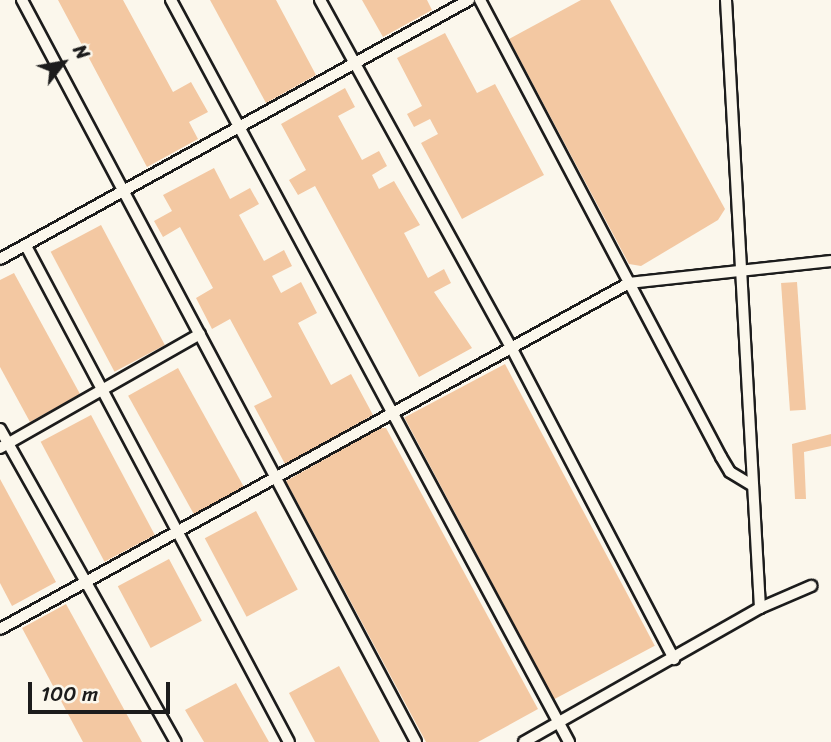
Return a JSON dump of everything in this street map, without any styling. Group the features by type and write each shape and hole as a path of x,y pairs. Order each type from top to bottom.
{"street":[{"path":"22,0 416,742"},
{"path":"172,0 397,413 569,742"},
{"path":"320,0 512,348 674,659"},
{"path":"0,259 469,0"},
{"path":"480,0 720,457 730,472 752,485"},
{"path":"726,0 760,608"},
{"path":"26,246 174,534 289,742"},
{"path":"0,629 629,283 831,261"},
{"path":"4,446 200,334"},
{"path":"0,429 4,446 176,742"},
{"path":"524,742 760,608 811,586"}],"building":[{"path":"58,0 123,0 173,92 191,82 208,112 189,122 198,139 147,167"},
{"path":"210,0 276,0 316,75 266,103"},
{"path":"362,0 427,0 432,10 383,37"},
{"path":"581,0 610,0 725,209 718,220 641,266 629,264 509,39"},
{"path":"445,33 477,93 495,84 544,175 462,219 421,143 438,134 430,119 414,127 407,114 422,106 397,58"},
{"path":"345,88 355,107 338,116 362,160 379,151 387,166 372,175 379,189 394,181 420,225 404,233 428,278 444,269 451,283 434,292 472,348 419,377 315,186 298,195 289,180 306,170 281,124"},
{"path":"214,168 230,199 250,188 259,204 239,215 264,261 284,250 292,266 272,276 281,293 301,282 317,313 298,323 331,385 351,374 373,415 285,464 254,406 272,397 230,319 212,329 196,298 213,288 180,227 163,237 154,221 172,211 163,195"},
{"path":"101,225 165,345 115,372 51,252"},
{"path":"14,273 80,394 30,422 0,367 0,280"},
{"path":"797,282 806,410 790,411 781,283"},
{"path":"505,364 655,646 554,699 404,418"},
{"path":"178,368 244,487 194,515 128,396"},
{"path":"91,415 155,535 105,562 41,442"},
{"path":"380,428 386,428 538,709 478,742 426,742 286,481"},
{"path":"831,434 831,446 804,452 806,499 795,499 792,444"},
{"path":"0,479 56,582 12,606 0,583"},
{"path":"256,511 298,590 247,617 205,538"},
{"path":"169,559 202,621 151,648 118,586"},
{"path":"66,604 142,742 83,742 22,628"},
{"path":"339,666 380,742 315,742 289,693"},
{"path":"236,683 269,742 204,742 185,710"}]}
